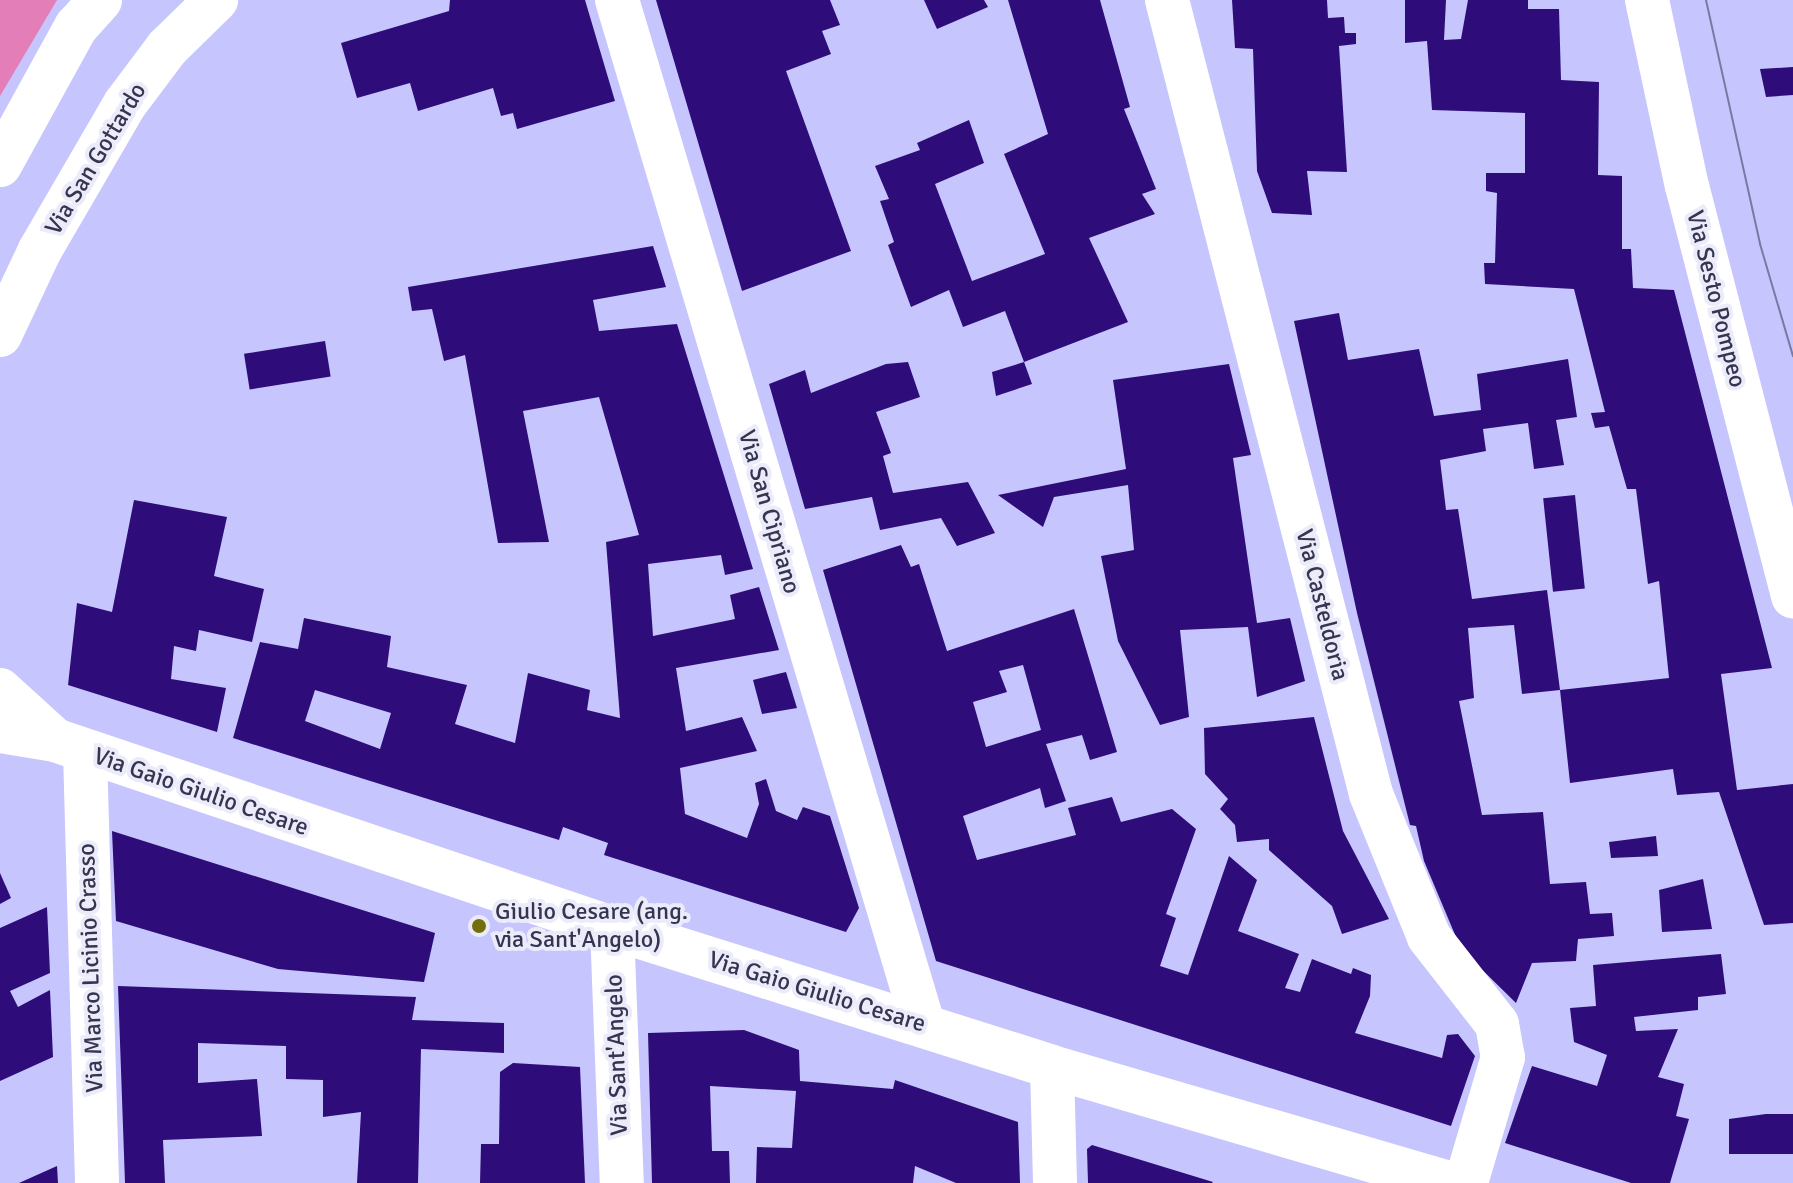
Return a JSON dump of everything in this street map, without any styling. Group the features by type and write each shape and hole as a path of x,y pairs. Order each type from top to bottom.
{"street":[{"path":"0,165 76,27 100,0"},
{"name":"Via San Gottardo","path":"0,335 40,250 125,104 167,48 216,0"},
{"name":"Via San Cipriano","path":"617,0 923,1024"},
{"name":"Via Casteldoria","path":"1167,0 1371,794 1429,937 1497,1024 1503,1057 1466,1183"},
{"name":"Via Sesto Pompeo","path":"1647,0 1687,186 1793,597"},
{"name":"Via Gaio Giulio Cesare","path":"0,690 70,746"},
{"name":"Via Gaio Giulio Cesare","path":"0,731 70,746 612,928 1052,1067 1448,1183"},
{"name":"Via Marco Licinio Crasso","path":"70,746 97,1183"},
{"name":"Via Sant'Angelo","path":"612,928 622,1183"},
{"path":"1052,1067 1055,1183"}],"shaded area":[{"path":"0,0 57,0 0,96"}],"building":[{"path":"450,0 585,0 615,101 517,129 513,113 501,116 493,88 418,111 410,83 357,98 341,43 449,11"},
{"path":"656,0 830,0 840,25 822,31 831,54 786,71 851,251 742,291"},
{"path":"924,0 984,0 988,7 937,29"},
{"path":"1008,0 1100,0 1130,107 1124,109 1156,189 1142,194 1155,214 1089,238 1128,322 1024,362 1005,311 963,327 949,290 911,307 888,245 894,242 880,201 889,199 875,166 920,150 917,143 969,120 984,163 935,184 972,281 1045,254 1004,154 1048,134"},
{"path":"1232,0 1327,0 1328,18 1344,17 1345,33 1356,33 1356,44 1339,46 1347,172 1307,171 1312,215 1272,213 1257,171 1253,49 1235,48"},
{"path":"1405,0 1446,0 1444,40 1461,39 1468,0 1528,0 1528,9 1559,9 1561,80 1599,82 1598,175 1622,176 1622,249 1631,249 1633,288 1674,290 1772,668 1721,674 1737,790 1793,784 1793,923 1764,925 1719,792 1677,795 1673,769 1570,783 1560,690 1669,678 1659,581 1648,584 1636,489 1627,489 1609,426 1595,428 1591,413 1605,412 1574,289 1485,284 1484,263 1495,263 1497,193 1486,191 1486,173 1525,173 1525,113 1432,110 1427,41 1405,43"},
{"path":"1793,67 1793,95 1766,97 1760,69"},
{"path":"653,246 666,287 593,300 599,331 677,324 753,569 725,575 721,555 648,564 653,636 735,619 730,595 759,587 779,650 676,668 686,731 742,717 757,751 680,768 685,814 747,838 759,804 755,783 766,779 776,811 797,820 803,807 830,816 859,908 846,932 604,855 608,843 563,827 559,840 233,738 260,642 298,649 304,618 391,636 387,667 467,685 455,724 515,743 528,673 590,690 587,710 620,718 606,542 639,535 599,397 523,411 549,542 498,543 465,355 444,361 432,309 412,311 408,287","holes":["315,690 391,713 380,749 305,721"]},
{"path":"1339,313 1348,360 1419,349 1434,416 1481,410 1477,374 1568,359 1577,417 1556,420 1564,465 1534,469 1528,423 1483,429 1486,451 1440,460 1446,510 1458,509 1472,599 1547,590 1560,690 1522,694 1514,625 1468,628 1474,698 1459,701 1482,815 1543,812 1550,884 1586,882 1590,914 1612,913 1614,936 1578,939 1576,961 1532,963 1516,1003 1461,949 1424,861 1416,826 1410,825 1357,613 1294,321"},
{"path":"325,341 331,377 250,389 244,354"},
{"path":"908,362 920,397 876,412 891,453 883,456 893,493 968,482 995,533 957,546 941,518 880,530 872,497 805,509 769,384 805,370 811,393 886,364"},
{"path":"1024,362 1032,384 996,396 992,372"},
{"path":"1229,364 1251,455 1233,458 1257,623 1290,618 1305,681 1257,697 1248,627 1180,630 1189,717 1160,725 1118,641 1101,556 1134,550 1128,485 1054,497 1043,527 998,495 1126,469 1113,380"},
{"path":"1575,495 1585,588 1553,592 1543,498"},
{"path":"134,500 227,517 214,576 264,589 252,642 199,630 196,651 174,646 171,679 226,688 217,732 68,685 77,603 112,612"},
{"path":"901,545 911,567 919,564 947,651 1074,609 1117,752 1090,760 1082,735 1046,744 1066,801 1045,808 1040,788 963,816 977,860 1076,835 1068,808 1112,797 1121,822 1172,809 1196,829 1166,914 1176,918 1160,966 1188,975 1229,856 1257,880 1238,931 1299,954 1285,988 1300,992 1312,959 1351,974 1353,968 1371,975 1370,996 1355,1033 1442,1058 1447,1035 1458,1034 1475,1056 1451,1126 936,961 823,570","holes":["1023,665 1041,730 986,747 973,702 1007,692 999,671"]},
{"path":"786,672 797,708 762,714 753,680"},
{"path":"1314,717 1343,831 1389,919 1342,934 1332,906 1269,850 1269,839 1237,842 1235,825 1220,809 1228,799 1205,774 1204,728"},
{"path":"112,831 435,933 424,982 278,969 116,921"},
{"path":"1656,836 1658,856 1611,858 1609,842"},
{"path":"0,873 11,898 0,904"},
{"path":"1703,879 1712,929 1662,932 1659,890"},
{"path":"47,907 50,973 10,991 18,1007 50,990 53,1057 0,1081 0,928"},
{"path":"1721,954 1726,994 1698,997 1698,1010 1634,1017 1636,1031 1678,1029 1658,1077 1684,1084 1676,1116 1689,1119 1670,1183 1631,1183 1505,1143 1532,1066 1597,1086 1607,1055 1574,1042 1570,1008 1596,1006 1593,965"},
{"path":"118,986 416,997 412,1020 504,1023 504,1053 421,1049 418,1183 357,1183 361,1112 323,1117 323,1080 286,1079 286,1046 198,1043 198,1083 257,1079 262,1136 163,1140 165,1183 125,1183"},
{"path":"744,1030 799,1050 800,1081 893,1089 895,1080 1018,1122 1020,1183 956,1183 915,1166 913,1183 756,1183 757,1147 792,1148 796,1091 710,1086 712,1151 729,1151 730,1183 652,1183 648,1033"},
{"path":"513,1063 580,1067 585,1183 480,1183 481,1144 499,1144 500,1072"},
{"path":"1793,1114 1793,1154 1729,1154 1729,1119"},
{"path":"1092,1145 1213,1182 1088,1183 1087,1149"},
{"path":"57,1166 58,1183 19,1183"}],"tram line":[{"path":"1706,0 1760,244 1793,356"}],"place":[{"name":"Giulio Cesare (ang. via Sant'Angelo)","path":"479,926"}]}
